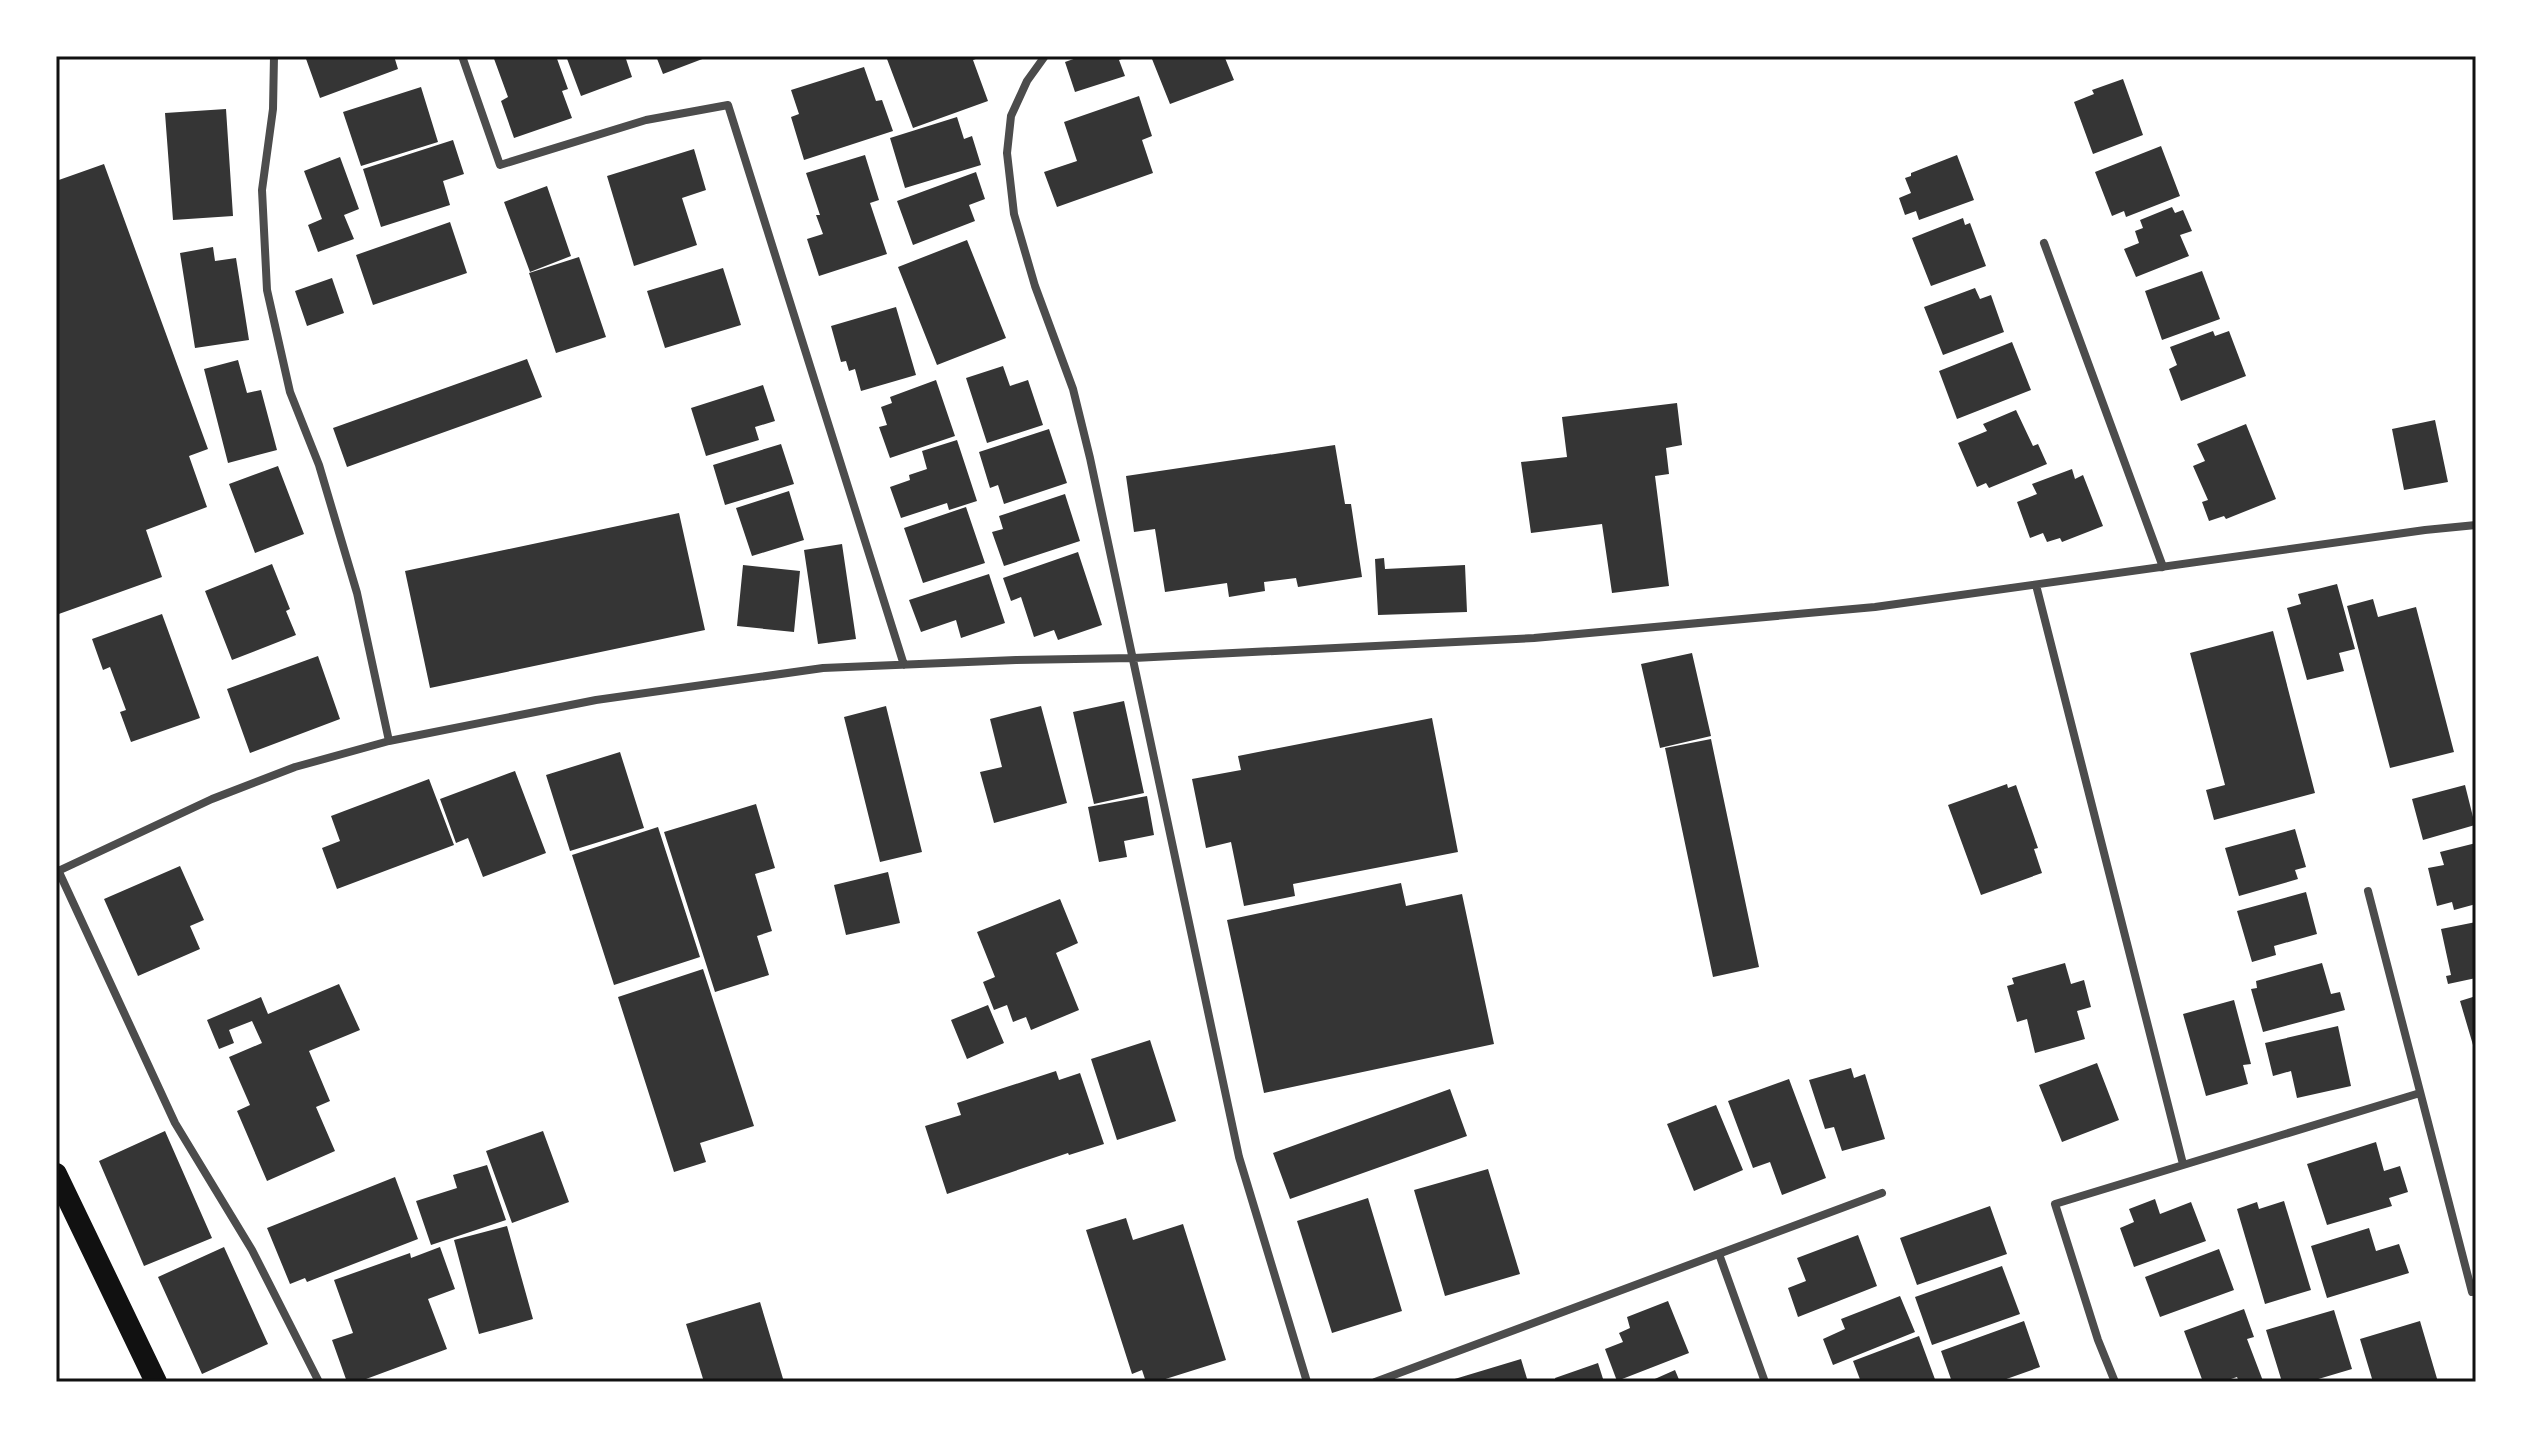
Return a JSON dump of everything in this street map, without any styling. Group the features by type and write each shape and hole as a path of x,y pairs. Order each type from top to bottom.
{"highway":[{"path":"56,1174 156,1382"}],"street":[{"path":"274,56 273,109 262,190 267,290 290,392 319,465 357,593 389,741"},
{"path":"462,56 500,165 646,120 728,105 904,665"},
{"path":"1045,56 1027,81 1011,116 1007,153 1014,214 1035,286 1073,389 1134,658 1239,1157 1307,1382"},
{"path":"2044,243 2163,567"},
{"path":"319,1382 252,1250 175,1123 57,871 226,793 295,767 389,741 596,700 823,668 1134,658 1534,638 1875,607 2476,525"},
{"path":"2036,585 2183,1164"},
{"path":"2368,891 2472,1292"},
{"path":"2115,1382 2098,1340 2055,1204 2420,1093"},
{"path":"1375,1382 1882,1193"},
{"path":"1719,1254 1765,1382"}],"building":[{"path":"305,56 394,56 398,69 320,98"},
{"path":"493,56 556,56 568,89 562,91 572,118 514,138 501,101 508,97"},
{"path":"566,56 625,56 632,77 581,96"},
{"path":"656,56 705,56 705,58 663,74"},
{"path":"896,56 984,56 973,60 988,101 913,128 887,59"},
{"path":"1082,56 1130,56 1119,60 1125,76 1075,92 1065,62"},
{"path":"1161,56 1231,56 1225,58 1234,80 1170,104 1152,59"},
{"path":"864,67 876,101 882,100 893,131 804,160 791,117 799,114 791,90"},
{"path":"2123,79 2143,135 2093,154 2074,102 2094,94 2092,90"},
{"path":"421,87 438,142 361,166 343,112"},
{"path":"1139,96 1152,136 1142,140 1153,173 1057,207 1044,172 1077,161 1064,122"},
{"path":"226,109 233,216 173,220 165,113"},
{"path":"957,117 964,139 972,136 981,165 905,188 890,138"},
{"path":"453,140 464,174 443,181 450,205 381,227 363,169"},
{"path":"2161,146 2180,196 2126,217 2124,211 2112,216 2095,172"},
{"path":"694,149 706,190 682,198 697,245 634,266 607,176"},
{"path":"865,155 879,200 870,203 887,254 819,276 807,239 823,234 806,173"},
{"path":"1957,155 1974,200 1919,220 1916,211 1905,215 1899,198 1911,193 1905,178"},
{"path":"340,157 359,209 344,215 354,239 318,252 308,225 322,219 304,171"},
{"path":"104,164 208,449 189,456 207,507 146,530 162,577 56,615 56,181"},
{"path":"976,172 985,199 969,205 975,221 913,245 897,201"},
{"path":"547,186 571,256 530,272 504,202"},
{"path":"2172,207 2175,213 2183,210 2192,231 2180,235 2189,256 2136,277 2124,249 2139,243 2135,231 2143,228 2140,220"},
{"path":"1963,218 1965,225 1970,223 1986,266 1931,286 1912,238"},
{"path":"450,222 467,273 373,305 356,255"},
{"path":"967,240 1006,338 937,365 898,267"},
{"path":"213,247 215,261 236,258 249,340 195,348 180,253"},
{"path":"579,257 606,337 556,353 529,273"},
{"path":"723,268 741,325 665,348 647,291"},
{"path":"2202,271 2220,319 2162,340 2145,291"},
{"path":"332,278 344,313 307,326 295,291"},
{"path":"1975,288 1980,299 1991,295 2004,332 1943,355 1924,307"},
{"path":"896,307 916,375 861,391 855,369 849,371 846,361 841,362 831,326"},
{"path":"2213,331 2215,336 2229,331 2246,376 2181,401 2169,369 2177,365 2170,347"},
{"path":"2012,342 2031,390 1957,419 1939,371"},
{"path":"527,359 542,397 347,467 333,428"},
{"path":"238,360 247,393 261,390 277,450 228,463 204,369"},
{"path":"1003,366 1010,386 1028,380 1043,425 987,443 966,378"},
{"path":"936,380 955,436 890,458 879,427 887,425 881,407 892,403 890,397"},
{"path":"763,385 775,421 755,427 759,440 706,456 691,408"},
{"path":"1677,403 1682,445 1666,448 1669,474 1655,476 1669,586 1612,593 1602,524 1531,533 1521,462 1567,457 1562,417"},
{"path":"2016,410 2033,446 2038,444 2047,464 1989,488 1986,483 1977,487 1958,443 1987,431 1983,424"},
{"path":"2435,420 2448,482 2404,490 2392,429"},
{"path":"2246,424 2276,499 2226,519 2224,516 2209,521 2202,502 2208,500 2193,466 2205,461 2197,444"},
{"path":"1049,429 1067,483 1004,504 998,485 990,488 979,452"},
{"path":"957,440 977,501 949,510 947,503 901,518 890,487 910,480 909,475 927,469 922,451"},
{"path":"781,444 794,484 725,505 713,465"},
{"path":"1335,445 1345,504 1351,504 1362,577 1298,587 1296,578 1264,582 1265,591 1229,597 1227,583 1165,592 1155,529 1134,532 1126,476"},
{"path":"278,466 304,534 255,553 229,484"},
{"path":"2072,469 2075,479 2083,475 2103,526 2062,542 2060,538 2047,542 2043,533 2030,538 2017,502 2037,494 2032,484"},
{"path":"789,491 804,540 752,556 736,508"},
{"path":"1065,494 1080,541 1004,566 992,532 1003,529 999,516"},
{"path":"966,507 985,563 923,583 904,528"},
{"path":"679,513 705,630 430,688 405,571"},
{"path":"842,544 856,639 818,644 804,550"},
{"path":"1078,552 1102,625 1058,640 1054,630 1034,637 1021,597 1011,601 1003,578"},
{"path":"1384,558 1385,569 1465,565 1467,612 1378,615 1375,559"},
{"path":"272,564 290,609 286,611 296,635 232,660 205,591"},
{"path":"743,565 800,571 794,632 737,626"},
{"path":"989,574 1005,623 961,638 956,620 921,632 909,600"},
{"path":"2337,584 2355,649 2339,653 2344,671 2307,680 2287,608 2301,604 2298,594"},
{"path":"2373,599 2378,617 2416,607 2454,752 2390,768 2347,606"},
{"path":"162,614 200,718 131,742 120,712 126,710 110,667 103,670 92,639"},
{"path":"2273,631 2315,793 2214,820 2206,790 2225,785 2190,653"},
{"path":"1692,653 1711,736 1660,748 1641,664"},
{"path":"318,656 340,719 250,753 227,689"},
{"path":"1124,701 1144,793 1094,804 1073,712"},
{"path":"886,706 922,852 880,862 844,717"},
{"path":"1041,706 1067,803 994,823 980,772 1002,767 990,719"},
{"path":"1432,718 1458,852 1293,884 1295,896 1244,906 1231,842 1206,848 1192,779 1241,770 1238,756"},
{"path":"1711,739 1759,967 1713,977 1665,748"},
{"path":"620,752 644,828 570,851 546,775"},
{"path":"515,771 546,853 483,877 468,838 456,843 440,799"},
{"path":"429,779 454,845 337,889 322,848 340,841 331,816"},
{"path":"2007,784 2008,788 2016,785 2038,848 2034,849 2042,873 1981,895 1948,805"},
{"path":"2465,785 2475,825 2423,840 2412,799"},
{"path":"1147,796 1154,835 1124,841 1127,857 1099,862 1088,807"},
{"path":"756,804 775,868 755,874 772,931 757,936 769,975 715,992 664,832"},
{"path":"658,827 700,957 614,985 572,855"},
{"path":"2295,829 2306,867 2295,870 2298,879 2239,896 2225,848"},
{"path":"2476,843 2476,904 2454,910 2452,902 2437,906 2428,868 2444,865 2440,852"},
{"path":"180,866 204,920 190,926 200,949 138,976 104,899"},
{"path":"888,872 900,923 846,935 834,885"},
{"path":"1401,883 1406,906 1462,894 1494,1044 1264,1093 1227,920"},
{"path":"2306,892 2317,934 2274,946 2276,955 2252,962 2237,911"},
{"path":"1060,899 1078,943 1056,953 1079,1010 1031,1030 1026,1017 1013,1022 1007,1005 994,1010 983,982 995,977 977,932"},
{"path":"2476,922 2476,978 2448,984 2446,976 2451,975 2441,929"},
{"path":"2065,963 2071,984 2084,980 2091,1007 2077,1011 2085,1039 2035,1053 2027,1019 2017,1022 2007,986 2014,984 2012,978"},
{"path":"2322,963 2331,994 2340,992 2345,1010 2263,1032 2251,989 2257,988 2256,981"},
{"path":"703,969 754,1126 700,1143 706,1162 674,1172 618,997"},
{"path":"339,984 360,1030 309,1051 330,1101 316,1107 335,1151 267,1181 237,1111 250,1105 229,1057 262,1043 252,1021 229,1030 234,1043 219,1049 207,1020 261,997 268,1014"},
{"path":"2476,996 2476,1045 2473,1045 2460,1001"},
{"path":"2234,1000 2251,1064 2243,1065 2248,1084 2206,1096 2183,1014"},
{"path":"988,1005 1004,1043 967,1059 951,1020"},
{"path":"2338,1026 2351,1086 2297,1098 2291,1071 2273,1076 2265,1043"},
{"path":"1150,1040 1176,1121 1117,1140 1091,1059"},
{"path":"2097,1063 2119,1120 2062,1142 2039,1085"},
{"path":"1851,1068 1854,1078 1865,1074 1885,1139 1842,1151 1834,1127 1825,1129 1809,1080"},
{"path":"1056,1071 1059,1080 1080,1073 1104,1144 947,1194 925,1126 961,1115 957,1103"},
{"path":"1789,1079 1826,1178 1782,1195 1770,1162 1753,1168 1728,1101"},
{"path":"1450,1089 1467,1136 1290,1199 1273,1153"},
{"path":"1716,1105 1743,1170 1694,1191 1667,1124"},
{"path":"165,1131 212,1238 144,1266 99,1161"},
{"path":"543,1131 569,1202 512,1223 486,1151"},
{"path":"2376,1142 2384,1171 2400,1166 2408,1192 2389,1198 2392,1206 2327,1225 2307,1164"},
{"path":"487,1165 506,1220 431,1245 416,1201 457,1188 453,1175"},
{"path":"1488,1169 1520,1274 1445,1296 1414,1190"},
{"path":"395,1177 418,1239 307,1282 305,1278 290,1284 267,1228"},
{"path":"1368,1198 1402,1311 1332,1333 1297,1221"},
{"path":"2155,1199 2160,1214 2191,1202 2206,1241 2134,1267 2120,1228 2134,1222 2129,1209"},
{"path":"2284,1201 2311,1290 2265,1304 2237,1209 2257,1202 2259,1209"},
{"path":"1990,1206 2007,1254 1917,1285 1900,1238"},
{"path":"1126,1218 1133,1240 1183,1224 1226,1360 1156,1382 1146,1382 1142,1370 1132,1374 1086,1230"},
{"path":"507,1226 533,1319 479,1334 454,1240"},
{"path":"2369,1228 2376,1251 2399,1244 2409,1273 2327,1298 2311,1246"},
{"path":"1858,1235 1877,1286 1798,1317 1788,1288 1806,1281 1797,1258"},
{"path":"224,1247 268,1344 202,1374 158,1277"},
{"path":"440,1247 455,1289 428,1299 447,1349 358,1382 347,1382 332,1340 353,1333 334,1280 410,1253 411,1258"},
{"path":"2219,1249 2234,1290 2160,1317 2145,1277"},
{"path":"2002,1266 2020,1314 1932,1345 1915,1297"},
{"path":"1900,1296 1915,1332 1833,1365 1823,1339 1845,1329 1841,1319"},
{"path":"1668,1301 1689,1353 1617,1381 1605,1349 1623,1342 1619,1333 1630,1328 1627,1317"},
{"path":"760,1302 784,1382 704,1382 686,1324"},
{"path":"2244,1309 2254,1337 2247,1339 2263,1381 2239,1382 2237,1377 2222,1382 2203,1382 2184,1331"},
{"path":"2334,1310 2352,1369 2316,1382 2282,1382 2266,1330"},
{"path":"2024,1321 2040,1367 1998,1382 1952,1382 1941,1351"},
{"path":"2420,1321 2438,1382 2373,1382 2360,1339"},
{"path":"1919,1336 1936,1382 1861,1382 1853,1361"},
{"path":"1521,1359 1528,1382 1448,1382 1448,1381"},
{"path":"1598,1363 1604,1382 1556,1382 1555,1378"},
{"path":"1675,1370 1680,1382 1648,1382"}]}
